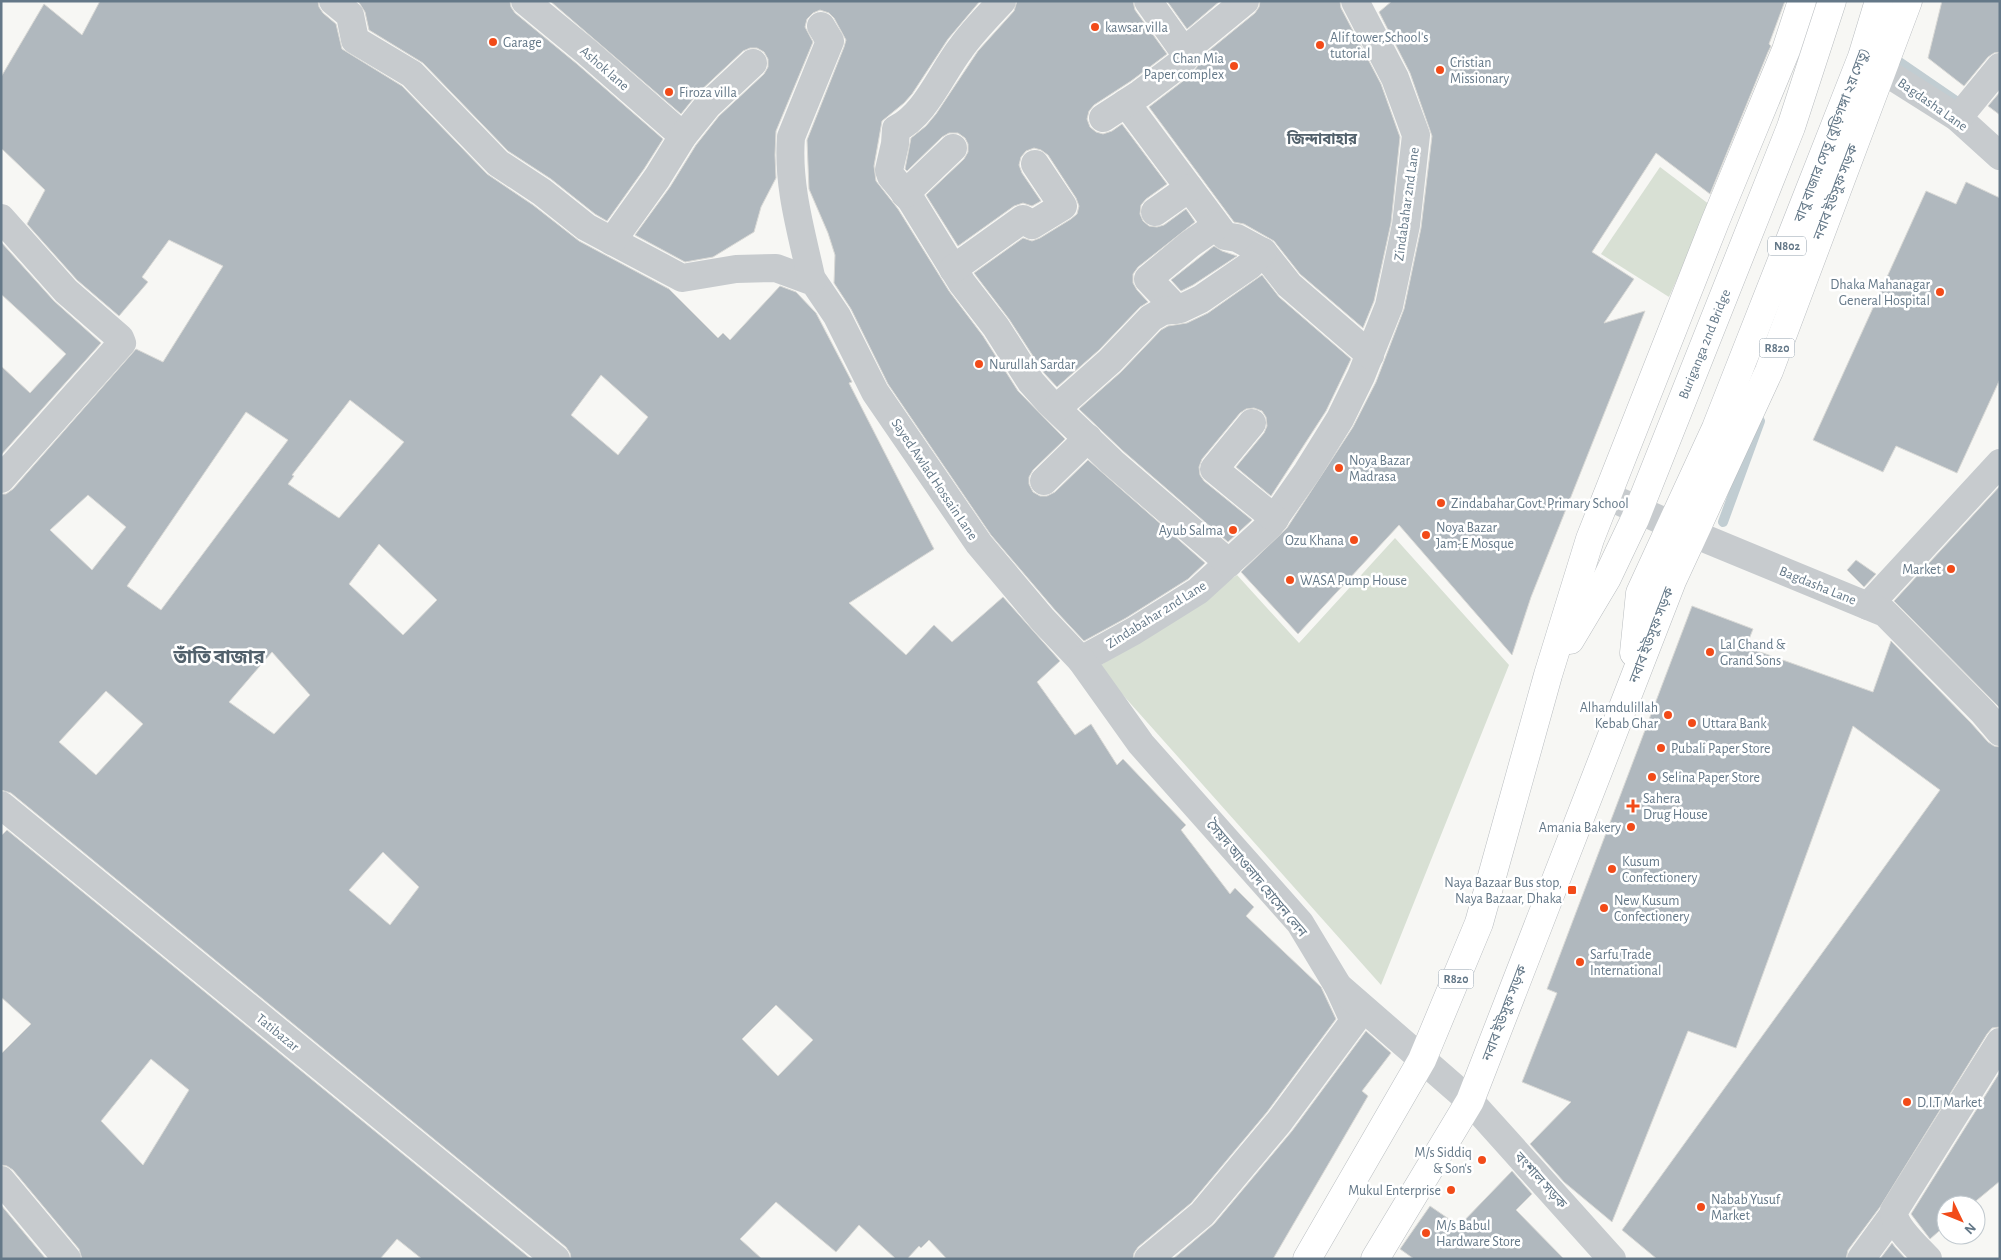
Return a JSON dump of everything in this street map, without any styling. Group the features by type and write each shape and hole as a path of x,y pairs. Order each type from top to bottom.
{"highway":[{"name":"R820","path":"1307,1259 1422,1060 1479,922 1548,675 1590,540 1714,222 1786,50 1802,1"},
{"name":"Buriganga 2nd Bridge","path":"1548,675 1607,578 1638,509 1790,127 1832,1"},
{"name":"বাবু বাজার সেতু (বুড়িগঙ্গা ২য় সেতু)","path":"1683,529 1690,489 1872,63 1879,1"},
{"name":"নবাব ইউসুফ সড়ক","path":"1375,1259 1470,1101 1672,581 1683,529 1769,371 1872,63 1908,1"}],"street":[{"path":"332,1 350,15 355,40 412,74 498,163 542,192 586,227 682,278 736,269 776,268 812,281"},
{"name":"Ashok lane","path":"525,1 587,52 683,136"},
{"path":"1002,1 961,47 924,105 901,127 896,129 895,144 889,170 891,176 904,192 953,269 1004,340 1031,382 1048,401 1088,438 1229,563"},
{"path":"1103,118 1181,63 1185,58 1184,53 1148,1"},
{"path":"1184,53 1184,51 1245,1"},
{"name":"Zindabahar 2nd Lane","path":"1081,660 1134,631 1198,591 1270,525 1307,472 1340,419 1370,355 1390,306 1406,225 1416,135 1367,6"},
{"path":"812,281 792,190 790,151 791,137 830,41 821,26"},
{"path":"612,241 657,178 683,136 708,105 753,63"},
{"name":"Bagdasha Lane","path":"1872,63 1958,118 2000,156"},
{"path":"1958,118 2000,67"},
{"path":"1126,103 1225,236 1237,238 1263,252 1289,285 1370,355"},
{"path":"904,192 952,147"},
{"path":"953,269 1023,219 1032,225 1063,206 1035,164"},
{"path":"1155,212 1189,188"},
{"path":"1,218 66,291 120,338 122,342 1,479"},
{"path":"1175,310 1148,279 1190,244 1216,226"},
{"path":"1057,408 1110,361 1151,318 1162,310 1175,310 1201,299 1249,266 1263,252"},
{"name":"Sayed Awlad Hossain Lane","path":"812,281 837,316 875,392 979,544 1042,620 1081,660"},
{"path":"1252,424 1214,469 1275,519"},
{"path":"1044,481 1088,438"},
{"name":"Bagdasha Lane","path":"1607,496 1868,606 2000,463"},
{"path":"1868,606 1885,613 1983,712 2000,732"},
{"name":"সৈয়দ আওলাদ হোসেন লেন","path":"1081,660 1141,744 1300,923 1338,986 1470,1101"},
{"name":"Tatibazar","path":"1,805 556,1259"},
{"path":"1148,1259 1202,1214 1279,1122 1354,1020 1338,986"},
{"path":"1860,1259 1893,1215 1910,1184 2000,1042"},
{"name":"বংশাল সড়ক","path":"1470,1101 1612,1259"},
{"path":"1,1180 67,1259"},
{"path":"1893,1215 1907,1237 1928,1259"}],"shaded area":[{"path":"1660,167 1710,205 1669,297 1601,254"},
{"path":"1395,538 1509,665 1381,985 1098,667 1237,575 1299,643"}],"building":[{"path":"100,1 318,1 323,13 336,24 342,49 402,86 487,174 533,205 579,241 669,289 718,338 723,333 730,340 780,286 796,292 816,313 852,382 849,383 934,549 849,603 906,655 934,625 952,642 1003,597 1060,661 1037,682 1075,735 1091,724 1117,765 1123,759 1186,825 1181,830 1230,894 1235,888 1254,907 1246,916 1321,987 1336,1019 1267,1112 1191,1203 1138,1247 1133,1259 947,1259 929,1240 921,1248 919,1246 907,1259 896,1259 859,1225 836,1252 776,1202 740,1239 762,1259 571,1259 566,1247 11,793 1,790 1,494 6,494 13,489 136,349 163,362 223,266 169,240 142,277 148,282 119,316 77,280 27,224 45,190 1,148 1,77 44,4 82,35","holes":["601,375 648,417 618,455 571,415","350,400 404,442 339,518 288,484 294,476 292,475","246,412 288,440 161,610 127,586","88,495 126,527 92,570 50,530","379,544 437,600 403,635 349,584","272,652 310,695 274,734 229,702","106,691 143,724 96,775 59,742","383,852 419,887 390,925 349,890","776,1005 813,1040 778,1076 742,1039"]},
{"path":"358,1 510,1 515,13 663,139 607,221 595,214 551,179 508,151 423,63 369,30 365,12"},
{"path":"550,1 980,1 948,39 912,94 882,121 874,166 876,181 898,209 949,291 983,336 1018,391 1065,439 1033,470 1029,477 1029,484 1033,492 1040,496 1047,496 1055,492 1088,460 1205,563 1188,579 1126,618 1084,641 991,535 888,384 851,309 834,283 835,255 828,233 809,189 807,140 846,40 834,18 829,13 820,10 813,13 807,19 805,27 813,42 776,131 776,178 761,207 754,232 713,257 685,262 635,235 670,187 696,145 719,116 764,74 768,67 768,59 764,52 757,48 743,51 697,94 681,114"},
{"path":"1017,1 1133,1 1135,10 1167,54 1131,81 1094,105 1089,111 1087,119 1090,127 1096,132 1103,134 1112,131 1122,124 1167,184 1146,199 1141,205 1140,214 1143,221 1149,226 1157,227 1164,225 1186,209 1195,222 1138,267 1133,274 1133,283 1148,302 1140,307 1099,350 1057,387 1044,373 1009,319 974,273 1023,238 1032,241 1040,238 1077,214 1079,206 1076,198 1048,155 1034,148 1026,151 1021,157 1019,165 1022,173 1041,201 1032,206 1023,203 1014,206 958,246 926,195 964,159 968,152 968,144 965,138 958,133 949,133 942,137 907,171 905,169 911,138 926,126 936,114 978,51 1014,11"},
{"path":"1167,1 1220,1 1187,29"},
{"path":"1260,1 1340,1 1341,8 1381,84 1400,137 1391,223 1374,301 1363,328 1300,274 1274,241 1244,224 1234,222 1149,107 1191,75 1197,67 1200,58 1255,13"},
{"path":"1392,1 1785,1 1769,44 1771,46 1710,194 1656,153 1592,252 1634,279 1604,323 1645,311 1531,597 1512,655 1399,525 1298,634 1241,572 1287,528 1353,427 1376,382 1404,309 1421,228 1432,136 1410,73 1379,12"},
{"path":"1942,1 2000,1 2000,52 1988,57 1964,86 1928,58"},
{"path":"2000,92 2000,115 1988,106"},
{"name":"Dhaka Mahanagar General Hospital","path":"1966,182 2000,198 2000,379 1957,473 1896,446 1883,472 1813,440 1926,191 1956,204"},
{"path":"1,242 54,301 101,343 1,455 1,366 30,393 66,354 1,294"},
{"path":"1214,246 1237,256 1181,291 1171,280"},
{"path":"1262,275 1279,297 1351,359 1326,411 1271,496 1236,467 1264,433 1267,426 1266,417 1262,411 1254,408 1246,409 1240,413 1202,459 1199,467 1200,475 1204,481 1252,520 1228,542 1122,450 1079,409 1121,372 1161,330 1168,326 1187,323 1208,313"},
{"path":"2000,486 2000,708 1894,601"},
{"path":"1856,560 1876,574 1864,587 1847,570"},
{"path":"1692,606 1753,629 1746,647 1873,692 1891,641 1988,742 2000,747 2000,1027 1992,1028 1987,1034 1880,1207 1848,1250 1846,1259 1657,1259 1622,1230 1940,790 1853,726 1736,1048 1688,1031 1612,1222 1564,1182 1530,1144 1571,1102 1522,1082 1557,993 1547,989"},
{"path":"7,830 531,1259 422,1259 397,1239 380,1259 82,1259 79,1249 13,1170 1,1165 1,1054 31,1024 1,997 1,836","holes":["151,1059 189,1090 143,1165 101,1121"]},
{"path":"1366,1031 1391,1053 1362,1091 1368,1096 1273,1259 1173,1259 1214,1224 1292,1131"},
{"path":"2000,1072 2000,1181 1983,1195 1936,1195 1936,1234 1930,1239 1911,1214"},
{"path":"1512,1171 1532,1194 1516,1210 1564,1259 1414,1259 1400,1249 1430,1206 1459,1226"},
{"path":"1,1205 46,1259 1,1259"},
{"path":"1892,1243 1895,1247 1906,1259 1880,1259"}],"waterway":[{"path":"1895,59 1965,107"},
{"path":"1723,522 1760,421"}],"place":[{"name":"kawsar villa","path":"1095,27"},
{"name":"Garage","path":"493,42"},
{"name":"Alif tower,School's tutorial","path":"1320,45"},
{"name":"Chan Mia Paper complex","path":"1234,66"},
{"name":"Cristian Missionary","path":"1440,70"},
{"name":"Firoza villa","path":"669,92"},
{"name":"Dhaka Mahanagar General Hospital","path":"1940,292"},
{"name":"Nurullah Sardar","path":"979,364"},
{"name":"Noya Bazar Madrasa","path":"1339,468"},
{"name":"Zindabahar Govt. Primary School","path":"1441,503"},
{"name":"Ayub Salma","path":"1233,530"},
{"name":"Noya Bazar Jam-E Mosque","path":"1426,535"},
{"name":"Ozu Khana","path":"1354,540"},
{"name":"Market","path":"1951,569"},
{"name":"WASA Pump House","path":"1290,580"},
{"name":"Lal Chand & Grand Sons","path":"1710,652"},
{"name":"Alhamdulillah Kebab Ghar","path":"1668,715"},
{"name":"Uttara Bank","path":"1692,723"},
{"name":"Pubali Paper Store","path":"1661,748"},
{"name":"Selina Paper Store","path":"1652,777"},
{"name":"Sahera Drug House","path":"1633,806"},
{"name":"Amania Bakery","path":"1631,827"},
{"name":"Kusum Confectionery","path":"1612,869"},
{"name":"Naya Bazaar Bus stop, Naya Bazaar, Dhaka","path":"1572,890"},
{"name":"New Kusum Confectionery","path":"1604,908"},
{"name":"Sarfu Trade International","path":"1580,962"},
{"name":"D.I.T Market","path":"1907,1102"},
{"name":"M/s Siddiq & Son's","path":"1482,1160"},
{"name":"Mukul Enterprise","path":"1451,1190"},
{"name":"Nabab Yusuf Market","path":"1701,1207"},
{"name":"M/s Babul Hardware Store","path":"1426,1233"}],"district":[{"name":"জিন্দাবাহার","path":"1322,139"},
{"name":"তাঁতি বাজার","path":"219,656"}]}
